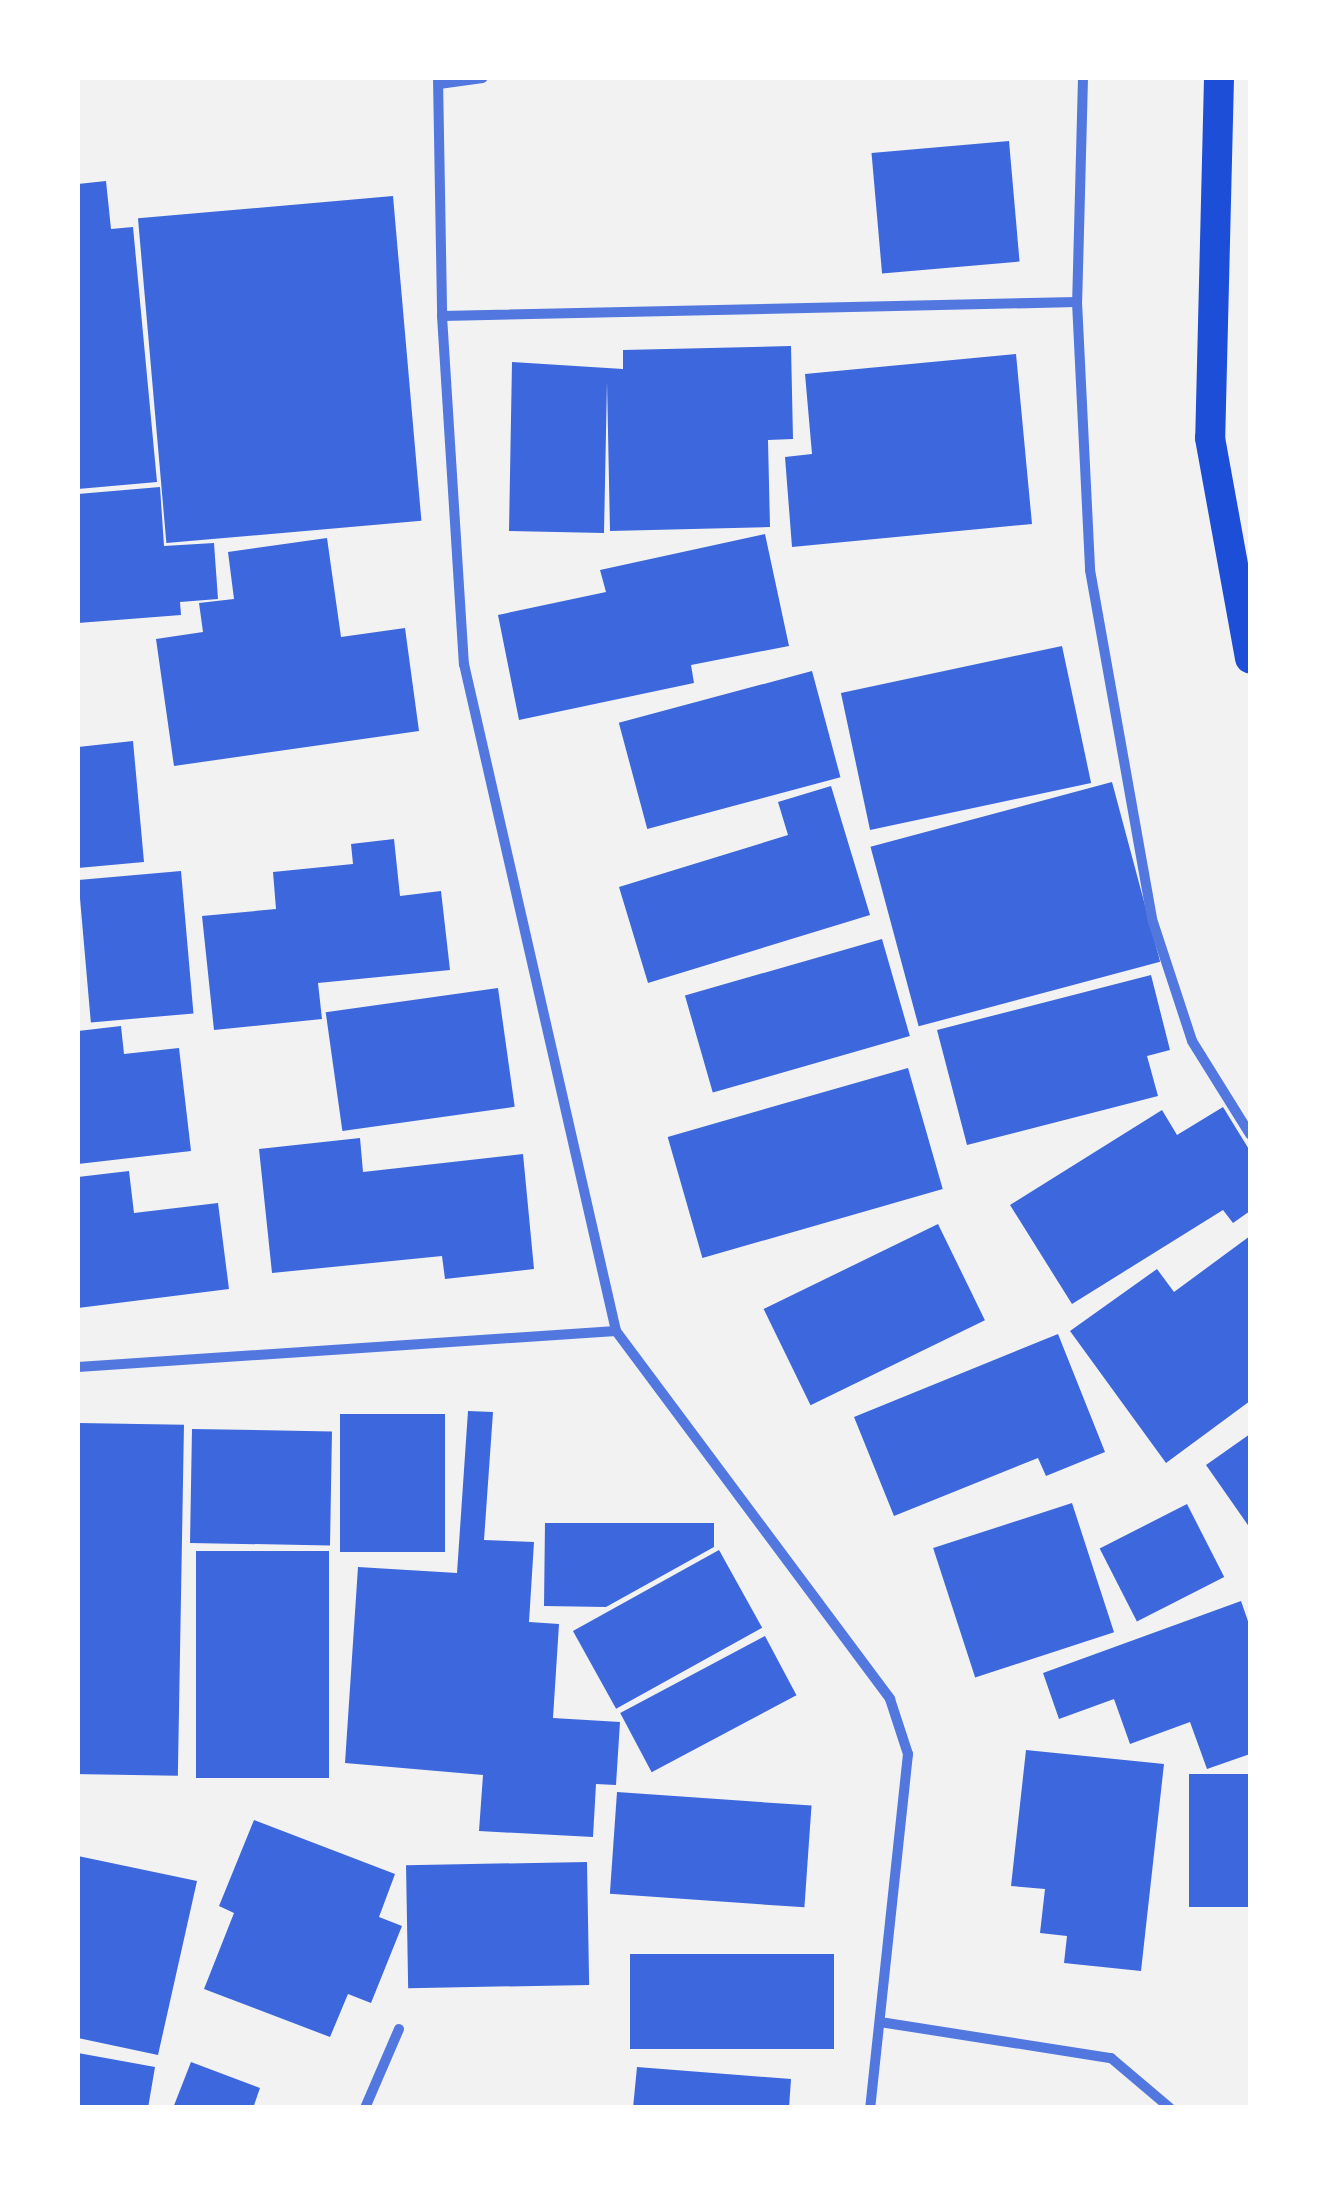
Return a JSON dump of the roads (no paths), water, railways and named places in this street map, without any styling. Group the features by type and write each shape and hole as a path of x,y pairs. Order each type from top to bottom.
{"highway":[{"path":"1219,78 1210,438 1250,658"}],"street":[{"path":"483,78 438,81 442,316 464,664 616,1331 890,1699 908,1754 870,2108"},
{"path":"1083,78 1076,302 1090,570 1152,919 1192,1041 1250,1134"},
{"path":"442,316 1076,302"},
{"path":"78,1367 616,1331"},
{"path":"880,2022 1111,2058 1170,2108"},
{"path":"366,2108 399,2029"}]}
